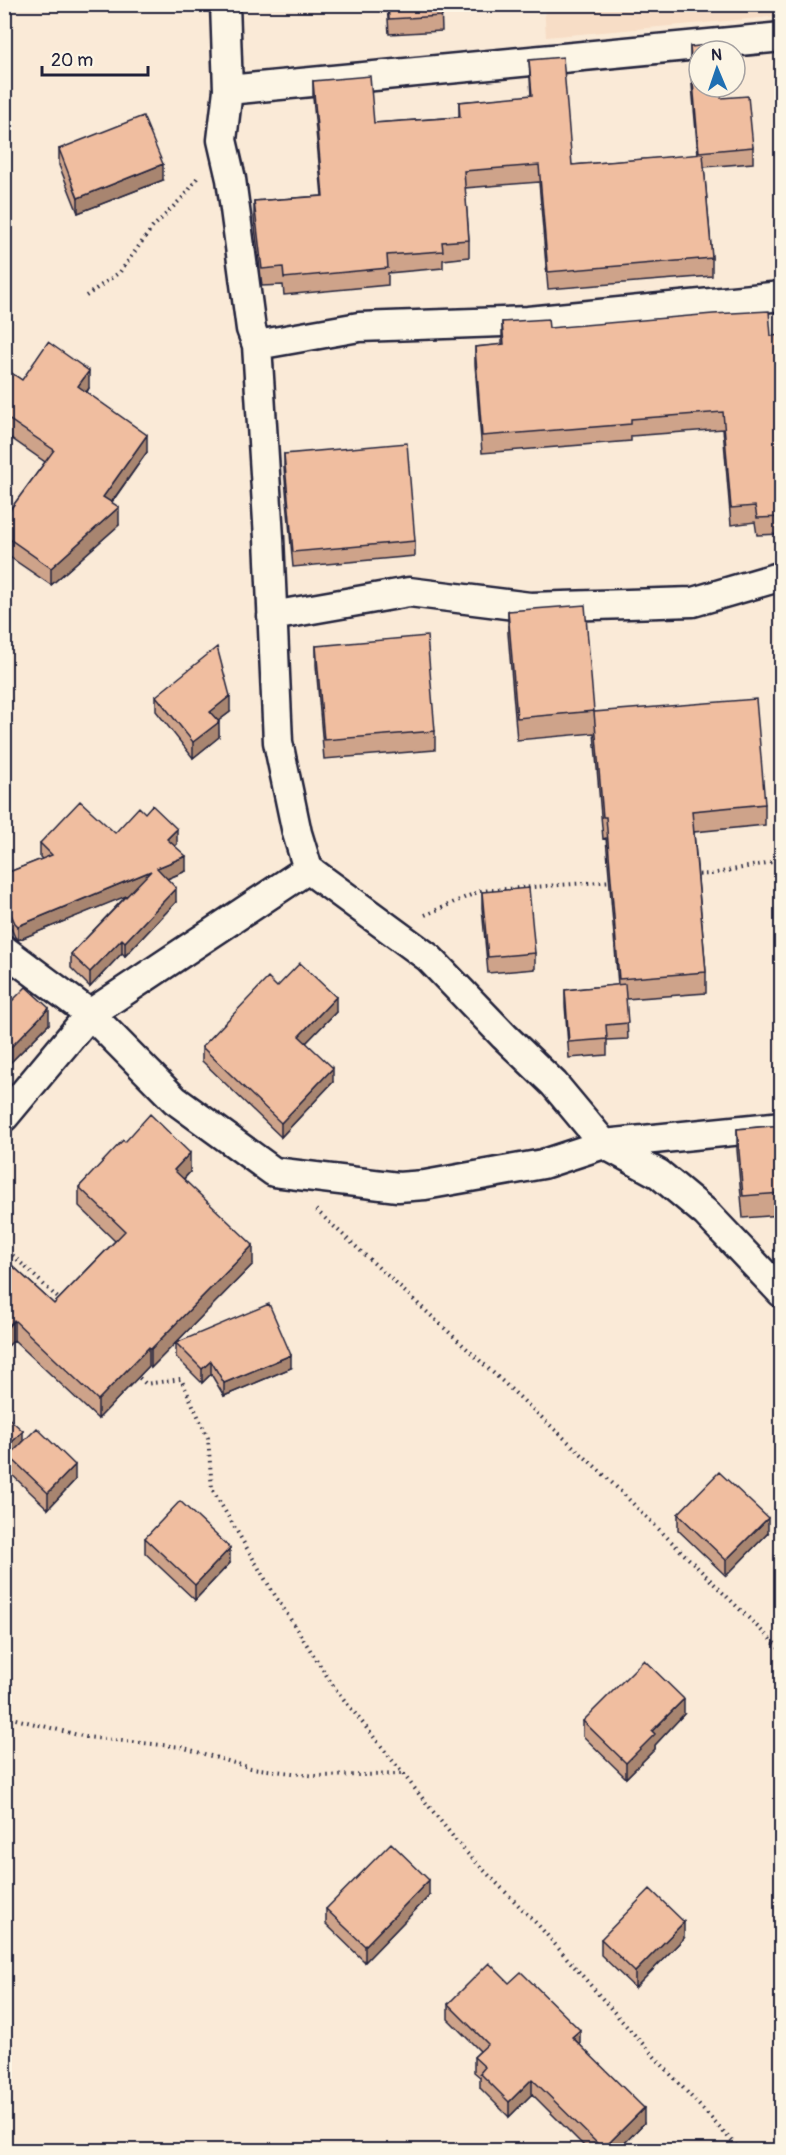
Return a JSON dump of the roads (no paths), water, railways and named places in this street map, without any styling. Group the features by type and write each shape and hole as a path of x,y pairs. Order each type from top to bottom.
{"street":[{"path":"225,4 228,90 222,140 231,179 251,329 257,345 278,742 297,833 308,869 429,958 554,1084 604,1144 659,1174 698,1206 782,1293"},
{"path":"228,90 782,37"},
{"path":"257,345 359,327 528,321 782,296"},
{"path":"272,616 409,592 530,607 693,602 782,576"},
{"path":"4,1117 90,1014 308,869"},
{"path":"4,950 90,1014 175,1100 274,1172 398,1187 416,1186 543,1164 604,1144 782,1126"}]}
